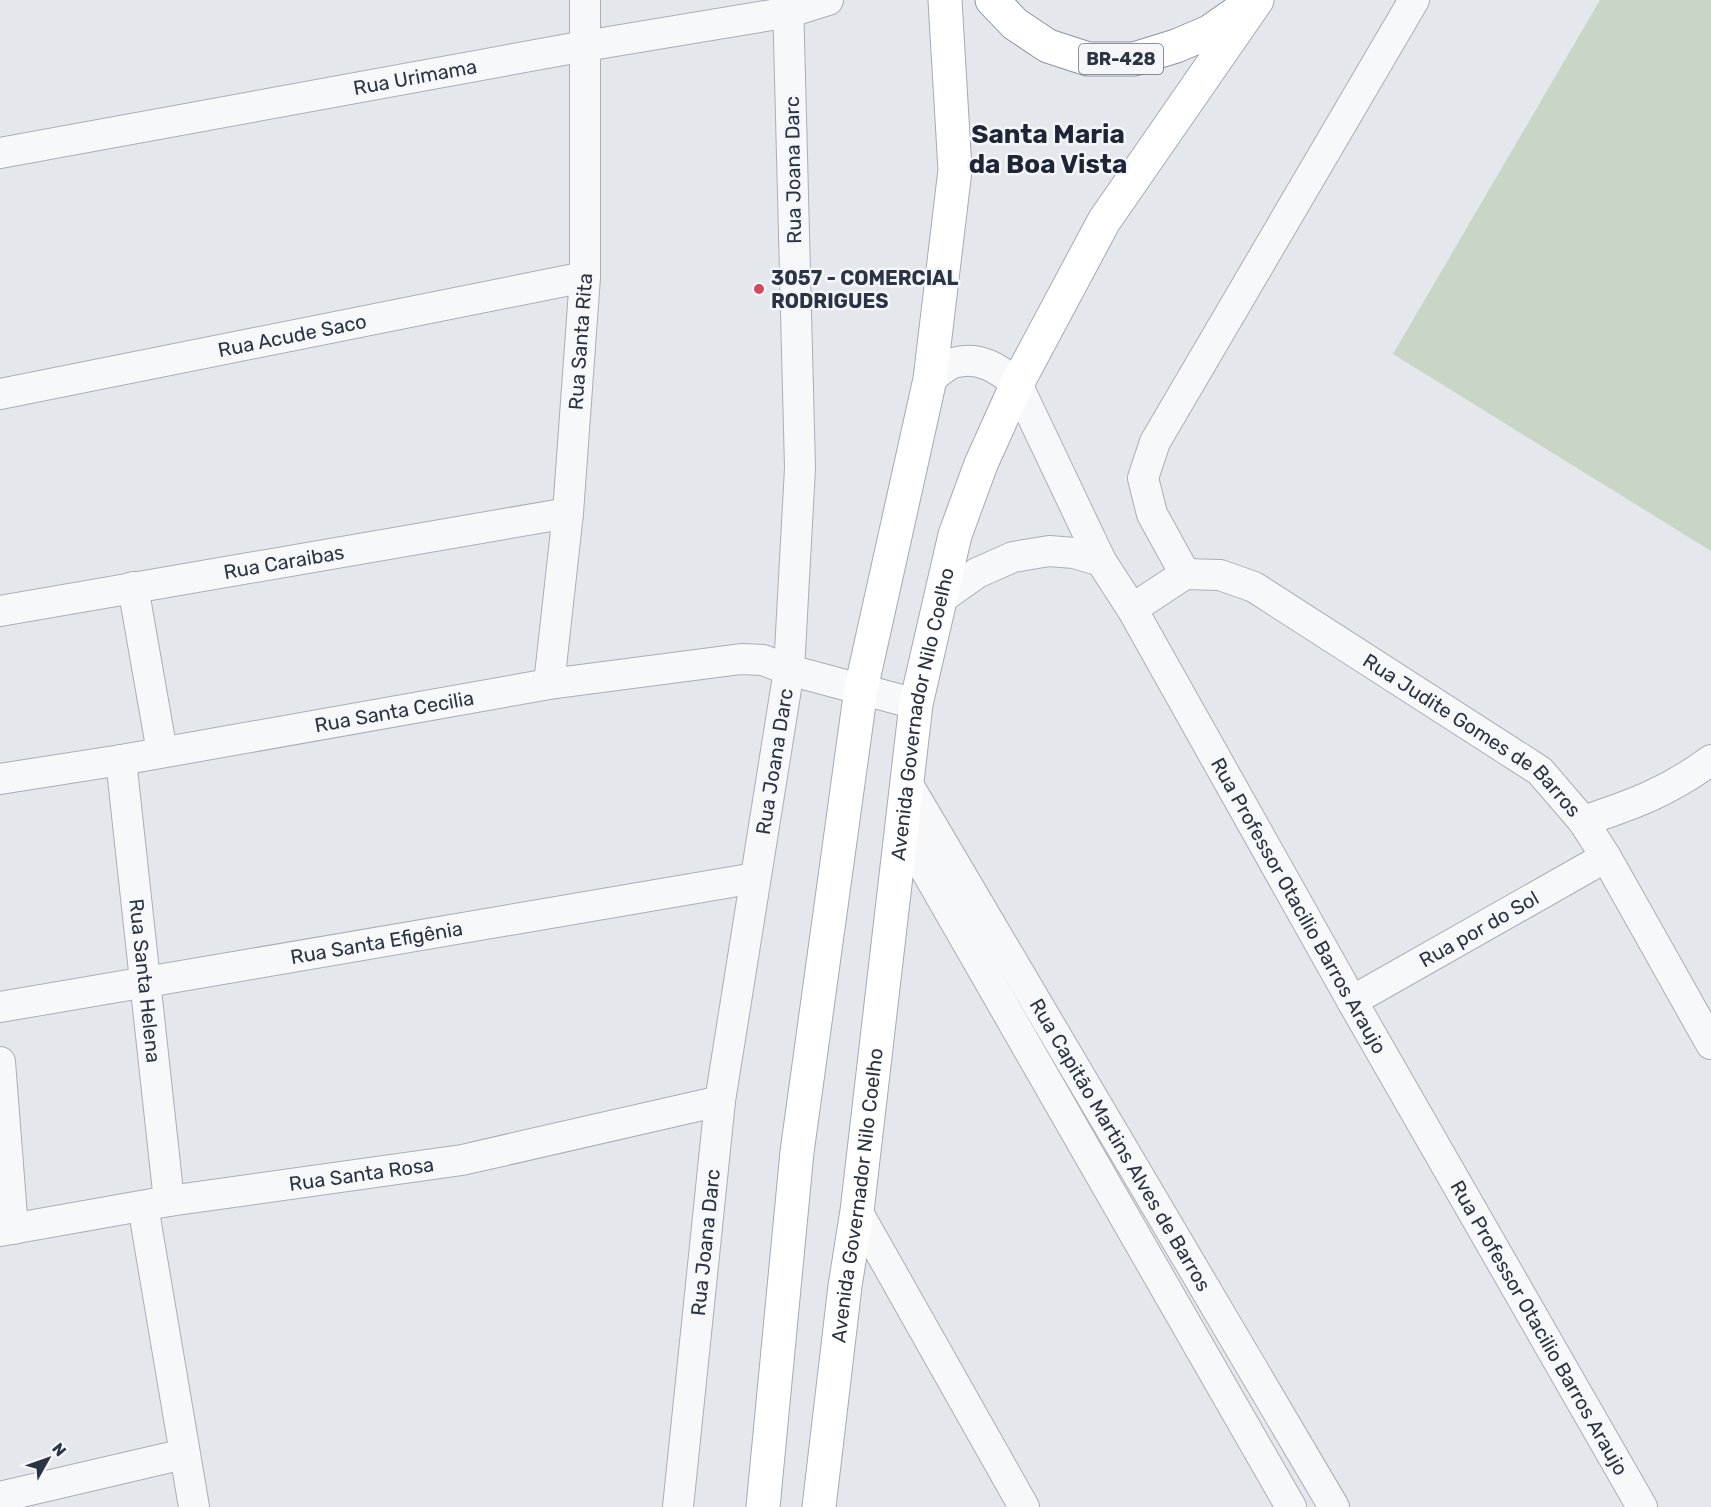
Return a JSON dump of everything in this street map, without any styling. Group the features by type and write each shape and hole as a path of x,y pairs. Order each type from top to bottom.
{"main road":[{"path":"763,1507 797,1152 861,689 930,378 955,170 945,0"},
{"name":"BR-428","path":"992,0 1015,24 1048,46 1088,59 1134,59 1176,46 1209,32 1256,0"},
{"name":"Avenida Governador Nilo Coelho","path":"819,1507 845,1286 857,1210 916,704 954,536 981,464 1017,384 1104,221 1256,0"}],"street":[{"name":"Rua Santa Rita","path":"549,684 568,513 585,277 585,0"},
{"name":"Rua Urimama","path":"0,153 828,0"},
{"path":"1132,609 1185,574 1152,514 1143,478 1155,442 1414,0"},
{"name":"Rua Joana Darc","path":"678,1507 720,1101 789,670 800,468 789,6"},
{"name":"Rua Acude Saco","path":"0,394 585,277"},
{"name":"Rua Professor Otacilio Barros Araujo","path":"930,378 952,363 973,360 987,363 1003,372 1017,384 1101,561 1132,609 1352,1001 1642,1507"},
{"name":"Rua Caraibas","path":"0,611 568,513"},
{"path":"939,600 977,573 1013,557 1049,551 1074,553 1101,561"},
{"name":"Rua Judite Gomes de Barros","path":"1185,574 1220,575 1254,587 1540,771 1583,821 1606,856 1711,1044"},
{"path":"133,587 162,752"},
{"name":"Rua Santa Cecilia","path":"0,779 549,684 741,659 763,660 789,670 916,704"},
{"name":"Rua Santa Helena","path":"120,760 146,982 156,1204 184,1454 194,1507"},
{"path":"1583,821 1635,804 1685,779 1711,760"},
{"name":"Rua Capitão Martins Alves de Barros","path":"907,783 1334,1507"},
{"name":"Rua Capitão Martins Alves de Barros","path":"901,827 1291,1507"},
{"name":"Rua por do Sol","path":"1352,1001 1606,856"},
{"name":"Rua Santa Efigênia","path":"0,1007 755,878"},
{"path":"0,1062 7,1230"},
{"name":"Rua Santa Rosa","path":"7,1230 156,1204 462,1160 720,1101"},
{"path":"857,1210 1024,1507"},
{"path":"1206,1358 1236,1341"},
{"path":"0,1497 184,1454"}],"green space":[{"path":"1600,0 1711,0 1711,551 1393,354"}],"place":[{"name":"3057 - COMERCIAL RODRIGUES","path":"759,289"}],"district":[{"name":"Santa Maria da Boa Vista","path":"1048,149"}]}
